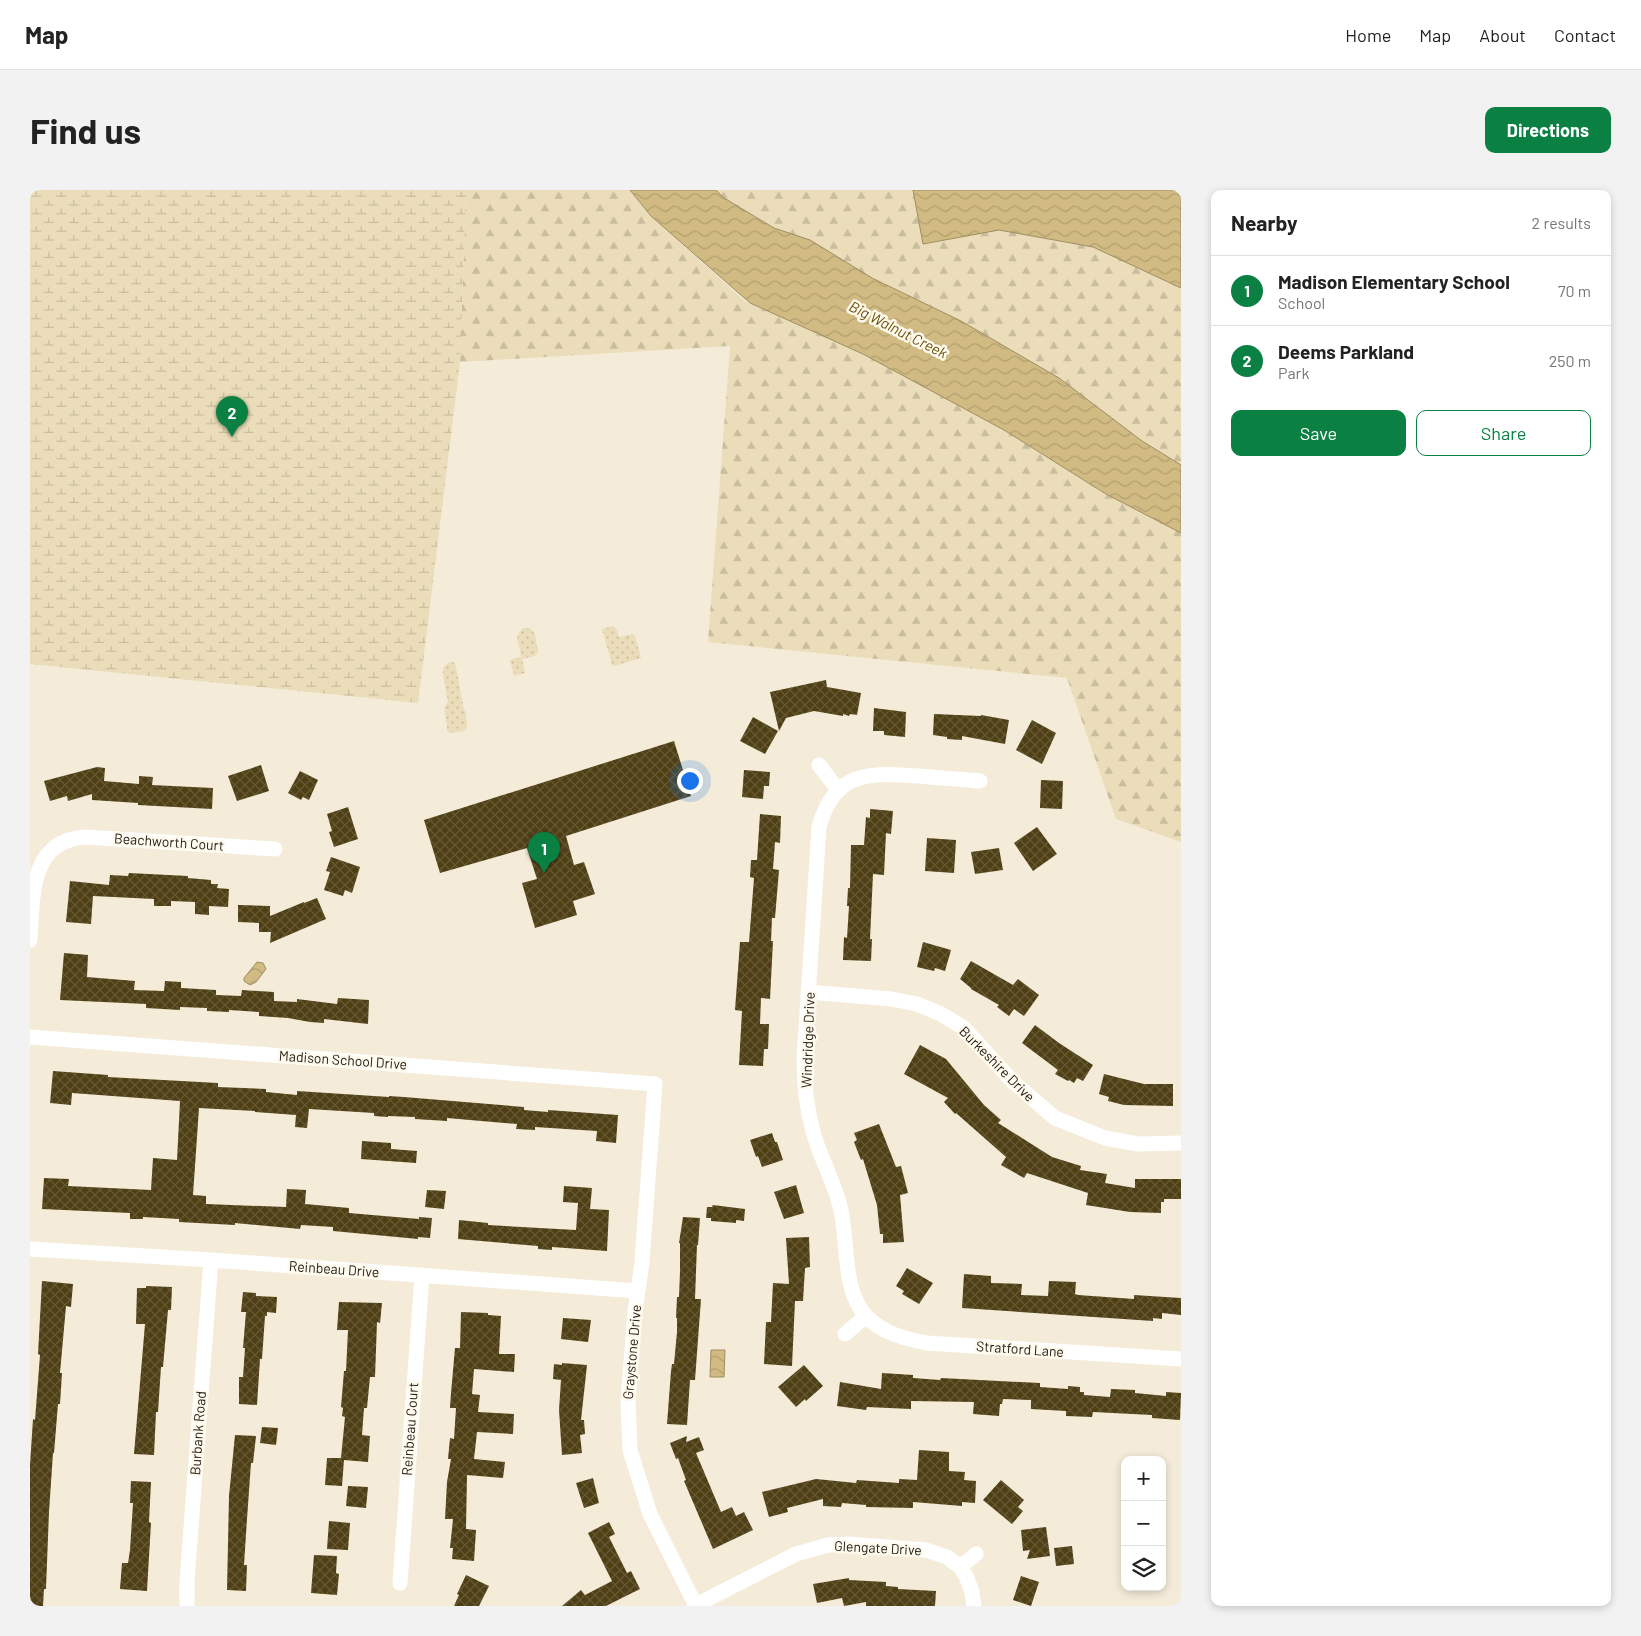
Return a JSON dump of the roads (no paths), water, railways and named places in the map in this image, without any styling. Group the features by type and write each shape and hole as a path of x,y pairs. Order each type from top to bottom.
{"street":[{"path":"819,765 838,790 861,776 887,773 980,781"},
{"name":"Windridge Drive","path":"838,790 826,807 819,827 804,1082 814,1137 840,1205 852,1288 857,1303 866,1316"},
{"name":"Beachworth Court","path":"30,940 35,875 44,854 64,840 85,837 275,849"},
{"name":"Burkeshire Drive","path":"809,992 891,999 917,1004 941,1014 964,1028 1012,1081 1055,1118 1105,1138 1138,1144 1181,1143"},
{"name":"Madison School Drive","path":"30,1037 655,1084"},
{"name":"Graystone Drive","path":"655,1084 628,1402 630,1450 650,1514 695,1606"},
{"name":"Reinbeau Drive","path":"30,1249 638,1291"},
{"name":"Burbank Road","path":"187,1606 187,1581 211,1260"},
{"name":"Reinbeau Court","path":"400,1583 422,1276"},
{"path":"845,1334 866,1316"},
{"name":"Stratford Lane","path":"866,1316 879,1327 894,1335 927,1343 1181,1360"},
{"name":"Glengate Drive","path":"695,1606 796,1554 828,1545 848,1544 926,1550 940,1554 956,1564"},
{"path":"974,1606 969,1584 956,1564 976,1554"}],"water":[{"name":"Big Walnut Creek","path":"630,190 716,190 724,198 774,228 810,240 872,278 961,321 1059,378 1142,441 1181,465 1181,533 1106,494 1004,430 863,354 750,303 651,216"},
{"path":"913,190 1181,190 1181,288 1093,247 999,230 923,244"},
{"path":"257,962 263,963 266,969 256,982 250,985 244,981 244,978"},
{"path":"711,1350 725,1350 724,1377 710,1377"}],"place":[{"name":"Deems Parkland","path":"232,437"},
{"name":"Madison Elementary School","path":"544,873"}]}
